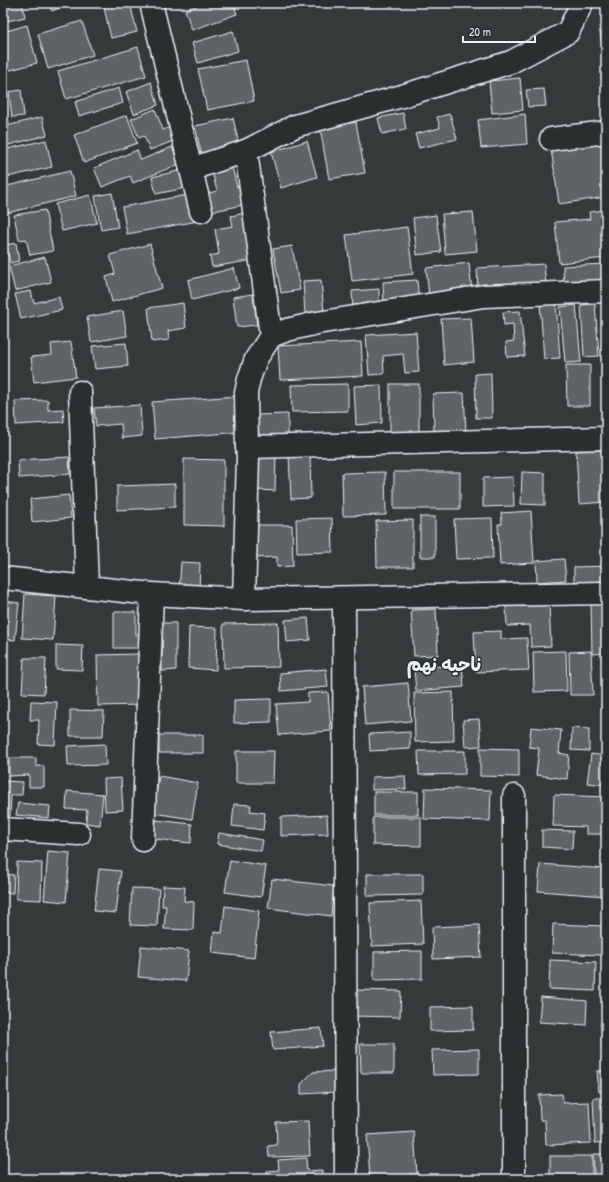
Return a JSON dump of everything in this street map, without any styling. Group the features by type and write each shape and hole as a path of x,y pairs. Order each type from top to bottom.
{"street":[{"path":"151,3 201,211"},
{"path":"191,169 246,151 295,126 402,96 511,62 568,32 582,3"},
{"path":"551,139 606,132"},
{"path":"246,151 271,336"},
{"path":"244,599 248,457 246,393 249,378 256,359 271,336 287,330 317,323 484,296 606,291"},
{"path":"80,392 87,587"},
{"path":"247,447 606,438"},
{"path":"3,578 152,594 244,599 606,593"},
{"path":"143,840 152,594"},
{"path":"344,598 346,1179"},
{"path":"514,796 514,1179"},
{"path":"3,828 79,834"}],"building":[{"path":"3,3 22,3 25,17 3,22"},
{"path":"48,3 71,3 52,11"},
{"path":"103,3 130,3 137,32 111,38"},
{"path":"204,3 233,3 237,14 192,30 185,10"},
{"path":"82,21 93,55 48,69 38,34"},
{"path":"27,25 37,63 3,72 3,32"},
{"path":"606,25 606,63 605,63 599,26"},
{"path":"233,31 238,51 198,63 192,43"},
{"path":"138,47 146,76 66,99 58,71"},
{"path":"246,60 254,101 207,110 198,69"},
{"path":"520,78 523,110 492,113 489,81"},
{"path":"3,79 7,98 3,99"},
{"path":"151,82 158,105 134,114 126,92"},
{"path":"119,88 123,103 79,116 75,102"},
{"path":"544,89 546,106 528,107 526,90"},
{"path":"21,90 24,116 12,117 9,92"},
{"path":"4,102 9,124 3,125 3,103"},
{"path":"155,109 163,130 175,125 181,138 150,150 144,136 139,138 131,119"},
{"path":"403,113 406,129 382,134 378,118"},
{"path":"450,114 457,139 419,148 415,134 440,128 437,117"},
{"path":"525,114 527,144 481,148 478,120"},
{"path":"127,115 137,143 84,163 74,135"},
{"path":"42,117 47,135 5,146 3,140 3,127"},
{"path":"233,118 240,149 202,157 195,126"},
{"path":"356,122 365,173 329,179 320,128"},
{"path":"46,140 52,167 3,178 3,150"},
{"path":"307,141 317,177 281,188 271,152"},
{"path":"606,143 606,197 559,204 551,149"},
{"path":"172,147 179,164 133,183 130,176 102,187 94,168 137,150 141,160"},
{"path":"232,167 237,187 244,185 248,204 209,212 205,194 217,191 212,171"},
{"path":"186,169 190,187 156,194 152,177"},
{"path":"70,171 76,196 7,213 3,195 3,187"},
{"path":"112,193 118,227 101,230 95,196"},
{"path":"193,194 198,221 127,234 122,207"},
{"path":"90,195 97,223 62,231 55,204"},
{"path":"45,210 53,251 30,255 26,239 19,240 14,215"},
{"path":"606,210 606,258 559,263 555,222 590,219 589,212"},
{"path":"473,212 477,251 445,254 442,214"},
{"path":"245,213 253,260 212,267 210,256 219,254 215,229 233,226 231,216"},
{"path":"436,215 441,252 417,255 413,218"},
{"path":"407,227 413,274 352,281 346,235"},
{"path":"16,243 19,261 10,263 6,245"},
{"path":"150,244 162,288 112,302 106,277 115,274 110,255"},
{"path":"292,246 300,290 281,293 273,249"},
{"path":"45,257 51,282 15,291 9,266"},
{"path":"469,263 472,292 429,296 426,268"},
{"path":"544,264 546,286 478,290 477,268"},
{"path":"606,264 606,288 564,289 563,266"},
{"path":"234,268 239,288 192,300 188,280"},
{"path":"321,280 324,313 305,314 303,281"},
{"path":"417,280 419,303 384,305 383,282"},
{"path":"379,289 379,307 353,308 352,291"},
{"path":"31,291 34,303 59,297 62,310 21,319 15,294"},
{"path":"253,294 257,325 237,327 233,297"},
{"path":"556,302 560,358 544,359 540,303"},
{"path":"183,303 186,328 168,331 169,340 152,342 148,308"},
{"path":"595,304 599,356 584,357 581,305"},
{"path":"576,305 581,362 565,363 560,307"},
{"path":"123,311 127,336 91,342 87,317"},
{"path":"520,311 525,356 507,357 506,342 514,341 513,324 504,325 503,312"},
{"path":"471,318 474,362 444,365 441,319"},
{"path":"416,332 419,372 405,373 403,354 383,356 384,374 369,375 366,335"},
{"path":"71,342 76,377 34,382 31,357 52,355 51,344"},
{"path":"361,342 363,376 280,380 278,346"},
{"path":"126,343 128,366 95,369 92,346"},
{"path":"566,365 590,365 590,406 567,406"},
{"path":"491,373 492,418 476,418 475,374"},
{"path":"348,384 348,411 292,412 291,385"},
{"path":"390,384 419,384 419,435 390,435"},
{"path":"381,385 382,423 356,425 354,386"},
{"path":"464,393 466,432 434,433 433,394"},
{"path":"238,396 241,432 155,439 152,402"},
{"path":"48,400 48,410 63,409 64,422 16,425 15,401"},
{"path":"140,405 142,436 122,438 121,424 96,426 94,408"},
{"path":"288,414 288,437 257,437 257,415"},
{"path":"606,450 606,502 579,504 576,451"},
{"path":"259,454 276,455 275,491 257,490"},
{"path":"310,454 311,498 291,499 289,455"},
{"path":"69,457 70,474 19,478 18,460"},
{"path":"184,459 224,460 224,526 184,525"},
{"path":"385,472 386,515 343,516 342,473"},
{"path":"394,472 460,472 460,509 394,509"},
{"path":"522,472 545,473 545,505 521,504"},
{"path":"513,477 514,506 483,507 483,478"},
{"path":"175,484 175,507 117,510 117,486"},
{"path":"69,495 71,518 32,522 30,499"},
{"path":"531,511 534,563 500,565 498,524 502,524 501,513"},
{"path":"420,517 435,517 435,557 420,557"},
{"path":"332,518 333,552 297,553 296,519"},
{"path":"492,518 493,558 456,559 454,519"},
{"path":"413,520 413,567 377,567 376,521"},
{"path":"255,525 292,525 293,566 277,567 277,557 256,558"},
{"path":"564,559 566,580 537,582 536,561"},
{"path":"181,562 200,563 199,593 179,592"},
{"path":"606,566 606,585 574,586 574,567"},
{"path":"25,594 56,596 53,640 22,638"},
{"path":"3,601 19,603 15,640 3,639"},
{"path":"591,602 606,602 606,653 592,654"},
{"path":"549,604 551,646 531,647 530,625 507,626 506,606"},
{"path":"436,609 438,655 414,656 411,610"},
{"path":"114,612 136,612 136,635 147,635 147,648 114,648"},
{"path":"308,618 310,640 287,642 285,620"},
{"path":"162,623 176,623 176,670 162,671"},
{"path":"278,623 279,667 224,668 223,624"},
{"path":"189,627 217,628 216,670 188,668"},
{"path":"501,631 501,639 527,638 529,670 476,672 474,632"},
{"path":"56,645 83,646 82,670 56,669"},
{"path":"566,651 567,691 534,692 533,652"},
{"path":"591,651 593,695 570,695 569,652"},
{"path":"139,654 140,705 98,706 97,655"},
{"path":"24,658 46,658 44,694 22,693"},
{"path":"462,664 464,687 416,691 414,669"},
{"path":"326,669 328,687 281,691 280,673"},
{"path":"408,683 411,721 365,725 362,687"},
{"path":"328,692 331,731 279,735 276,704 308,702 308,693"},
{"path":"453,692 454,741 415,742 414,693"},
{"path":"271,699 271,722 234,723 234,700"},
{"path":"31,701 57,702 55,745 38,744 39,720 30,720"},
{"path":"70,710 104,711 103,736 70,736"},
{"path":"479,719 481,746 465,747 463,720"},
{"path":"531,727 561,730 559,753 569,755 567,779 536,775 539,748 529,747"},
{"path":"572,728 589,729 589,751 571,750"},
{"path":"410,732 410,749 370,751 369,734"},
{"path":"159,735 203,735 203,753 159,753"},
{"path":"105,744 106,765 68,766 67,746"},
{"path":"480,748 519,749 519,777 480,776"},
{"path":"236,751 274,751 273,783 236,783"},
{"path":"418,751 465,751 465,774 419,775"},
{"path":"591,754 606,756 606,785 587,783"},
{"path":"9,758 36,758 36,766 44,766 44,787 29,787 29,775 9,776"},
{"path":"159,776 198,783 192,819 153,813"},
{"path":"405,776 406,789 372,790 372,777"},
{"path":"121,778 123,810 105,811 104,779"},
{"path":"3,781 23,782 22,795 11,795 10,816 3,815"},
{"path":"425,788 491,790 490,821 424,819"},
{"path":"67,791 103,794 100,825 86,823 87,810 66,809"},
{"path":"374,792 418,792 418,815 374,815"},
{"path":"554,795 606,797 606,834 586,834 586,827 553,826"},
{"path":"18,803 50,806 49,818 16,815"},
{"path":"234,804 251,805 250,811 265,813 263,830 232,826"},
{"path":"327,815 328,834 281,836 281,817"},
{"path":"373,817 421,817 421,846 373,845"},
{"path":"156,820 192,824 191,843 154,839"},
{"path":"542,830 573,831 572,849 542,847"},
{"path":"219,833 263,840 261,851 217,844"},
{"path":"48,851 70,853 66,902 44,900"},
{"path":"230,860 266,866 261,897 225,892"},
{"path":"17,862 42,863 41,900 16,899"},
{"path":"540,864 606,869 606,896 538,891"},
{"path":"99,869 121,871 116,913 94,911"},
{"path":"3,874 14,875 13,893 3,892"},
{"path":"367,874 423,874 423,895 367,896"},
{"path":"272,879 334,886 331,916 268,908"},
{"path":"163,886 185,887 184,901 194,902 193,930 164,929 166,906 162,906"},
{"path":"132,888 159,889 157,926 130,925"},
{"path":"421,901 423,944 372,946 370,903"},
{"path":"225,906 259,911 254,958 212,953 214,932 222,933"},
{"path":"553,924 604,926 603,955 552,953"},
{"path":"479,925 481,957 433,959 432,927"},
{"path":"141,946 189,951 186,981 138,977"},
{"path":"422,951 422,979 374,980 374,952"},
{"path":"550,960 596,962 595,991 549,989"},
{"path":"351,990 401,991 400,1017 351,1016"},
{"path":"541,997 587,1001 586,1025 539,1022"},
{"path":"473,1006 473,1030 430,1031 430,1007"},
{"path":"606,1021 606,1047 602,1047 601,1022"},
{"path":"321,1028 323,1046 273,1050 271,1032"},
{"path":"360,1044 394,1044 394,1073 361,1073"},
{"path":"479,1049 479,1074 433,1075 432,1050"},
{"path":"337,1071 338,1092 301,1094 301,1084 313,1072"},
{"path":"597,1071 606,1071 606,1092 599,1092"},
{"path":"562,1094 563,1103 589,1102 591,1143 546,1145 545,1120 540,1120 539,1095"},
{"path":"593,1098 606,1098 606,1142 595,1143"},
{"path":"308,1121 310,1156 269,1157 268,1146 277,1145 276,1122"},
{"path":"414,1132 417,1174 370,1177 367,1135"},
{"path":"593,1154 606,1154 606,1179 594,1179"},
{"path":"550,1156 592,1156 592,1179 550,1179"},
{"path":"306,1158 307,1171 322,1170 322,1179 267,1179 267,1171 279,1170 278,1160"}],"district":[{"name":"ناحیه نهم","path":"444,664"}]}
